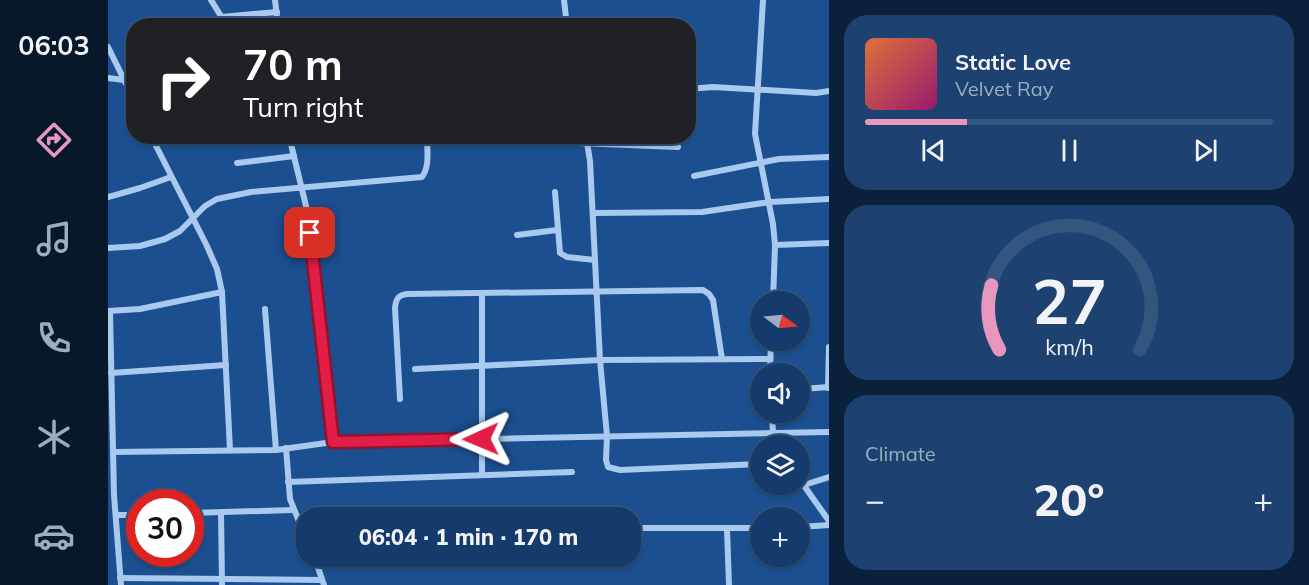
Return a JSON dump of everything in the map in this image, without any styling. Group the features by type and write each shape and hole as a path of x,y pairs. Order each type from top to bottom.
{"street":[{"path":"211,0 221,17 277,12"},
{"path":"275,0 277,18"},
{"path":"564,0 566,18"},
{"path":"763,0 755,134 770,202 775,245 773,291"},
{"path":"108,47 126,84"},
{"path":"108,78 124,80"},
{"path":"696,88 713,87 816,93 829,91"},
{"path":"155,144 217,269 222,292 230,450"},
{"path":"291,144 308,210 333,442"},
{"path":"108,248 140,246 165,239 180,231 205,206 217,199 251,192 422,177 426,172 427,144"},
{"path":"587,144 608,467 613,470 750,464"},
{"path":"639,144 678,147"},
{"path":"237,163 294,156"},
{"path":"694,176 779,159 829,157"},
{"path":"108,197 171,177"},
{"path":"555,192 560,253 567,257 595,260"},
{"path":"593,213 702,212 770,202 829,200"},
{"path":"517,235 557,230"},
{"path":"775,245 829,243"},
{"path":"400,399 396,300 400,295 407,294 703,290 713,300 722,359"},
{"path":"222,292 141,309 109,311 110,434 121,581 323,582 318,567"},
{"path":"482,293 482,474"},
{"path":"265,309 276,450"},
{"path":"810,388 829,387 829,347"},
{"path":"770,351 770,363"},
{"path":"414,369 600,360 770,359"},
{"path":"111,373 226,365"},
{"path":"773,423 773,433"},
{"path":"113,452 276,450 333,442 829,432"},
{"path":"286,448 288,482 296,516"},
{"path":"288,482 572,472"},
{"path":"810,481 829,477"},
{"path":"810,495 829,523 810,526"},
{"path":"204,513 293,510"},
{"path":"220,512 222,582"},
{"path":"116,515 126,515"},
{"path":"641,528 750,528"},
{"path":"727,529 729,585"}],"route":[{"path":"310,233 333,442 481,439"}]}
